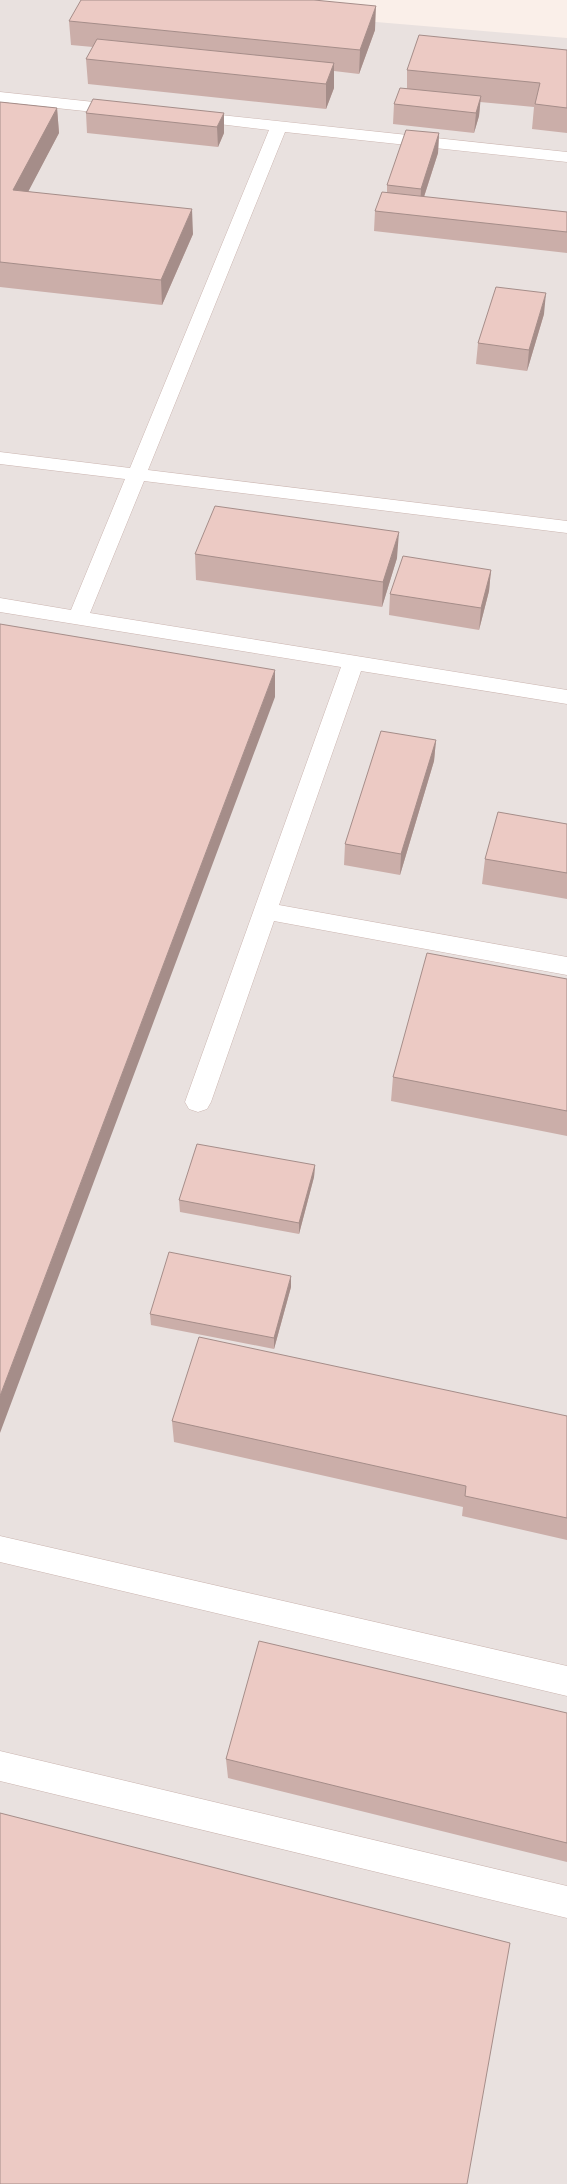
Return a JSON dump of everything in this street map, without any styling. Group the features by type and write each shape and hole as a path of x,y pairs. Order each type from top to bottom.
{"lane":[{"path":"0,97 135,111"},
{"path":"174,115 567,156"},
{"path":"78,618 280,126"},
{"path":"0,458 567,527"},
{"path":"0,605 567,697"},
{"path":"198,1102 353,663"},
{"path":"266,911 567,966"},
{"path":"0,1550 567,1681"},
{"path":"0,1766 567,1902"}],"shaded area":[{"path":"0,0 115,0 567,38 567,2184 0,2184"}],"building":[{"path":"81,0 314,0 376,6 360,50 69,21"},
{"path":"419,35 567,50 567,108 535,104 540,83 407,70"},
{"path":"97,39 334,63 326,84 86,59"},
{"path":"400,88 481,96 476,113 394,104"},
{"path":"93,99 224,113 217,127 86,113"},
{"path":"0,102 57,108 13,190 192,209 161,280 0,262"},
{"path":"406,130 439,133 421,189 387,185"},
{"path":"382,192 567,212 567,232 375,211"},
{"path":"496,287 546,293 529,350 478,343"},
{"path":"215,506 399,532 383,582 195,554"},
{"path":"403,556 491,570 481,608 390,594"},
{"path":"0,624 275,670 0,1396"},
{"path":"381,731 436,740 401,854 345,844"},
{"path":"498,812 567,824 567,873 485,859"},
{"path":"427,953 567,979 567,1111 393,1077"},
{"path":"197,1144 315,1165 299,1223 179,1200"},
{"path":"169,1252 291,1276 274,1338 150,1314"},
{"path":"199,1337 567,1416 567,1518 465,1496 466,1486 172,1421"},
{"path":"259,1641 567,1713 567,1843 226,1759"},
{"path":"0,1813 510,1943 467,2184 0,2184"}]}
